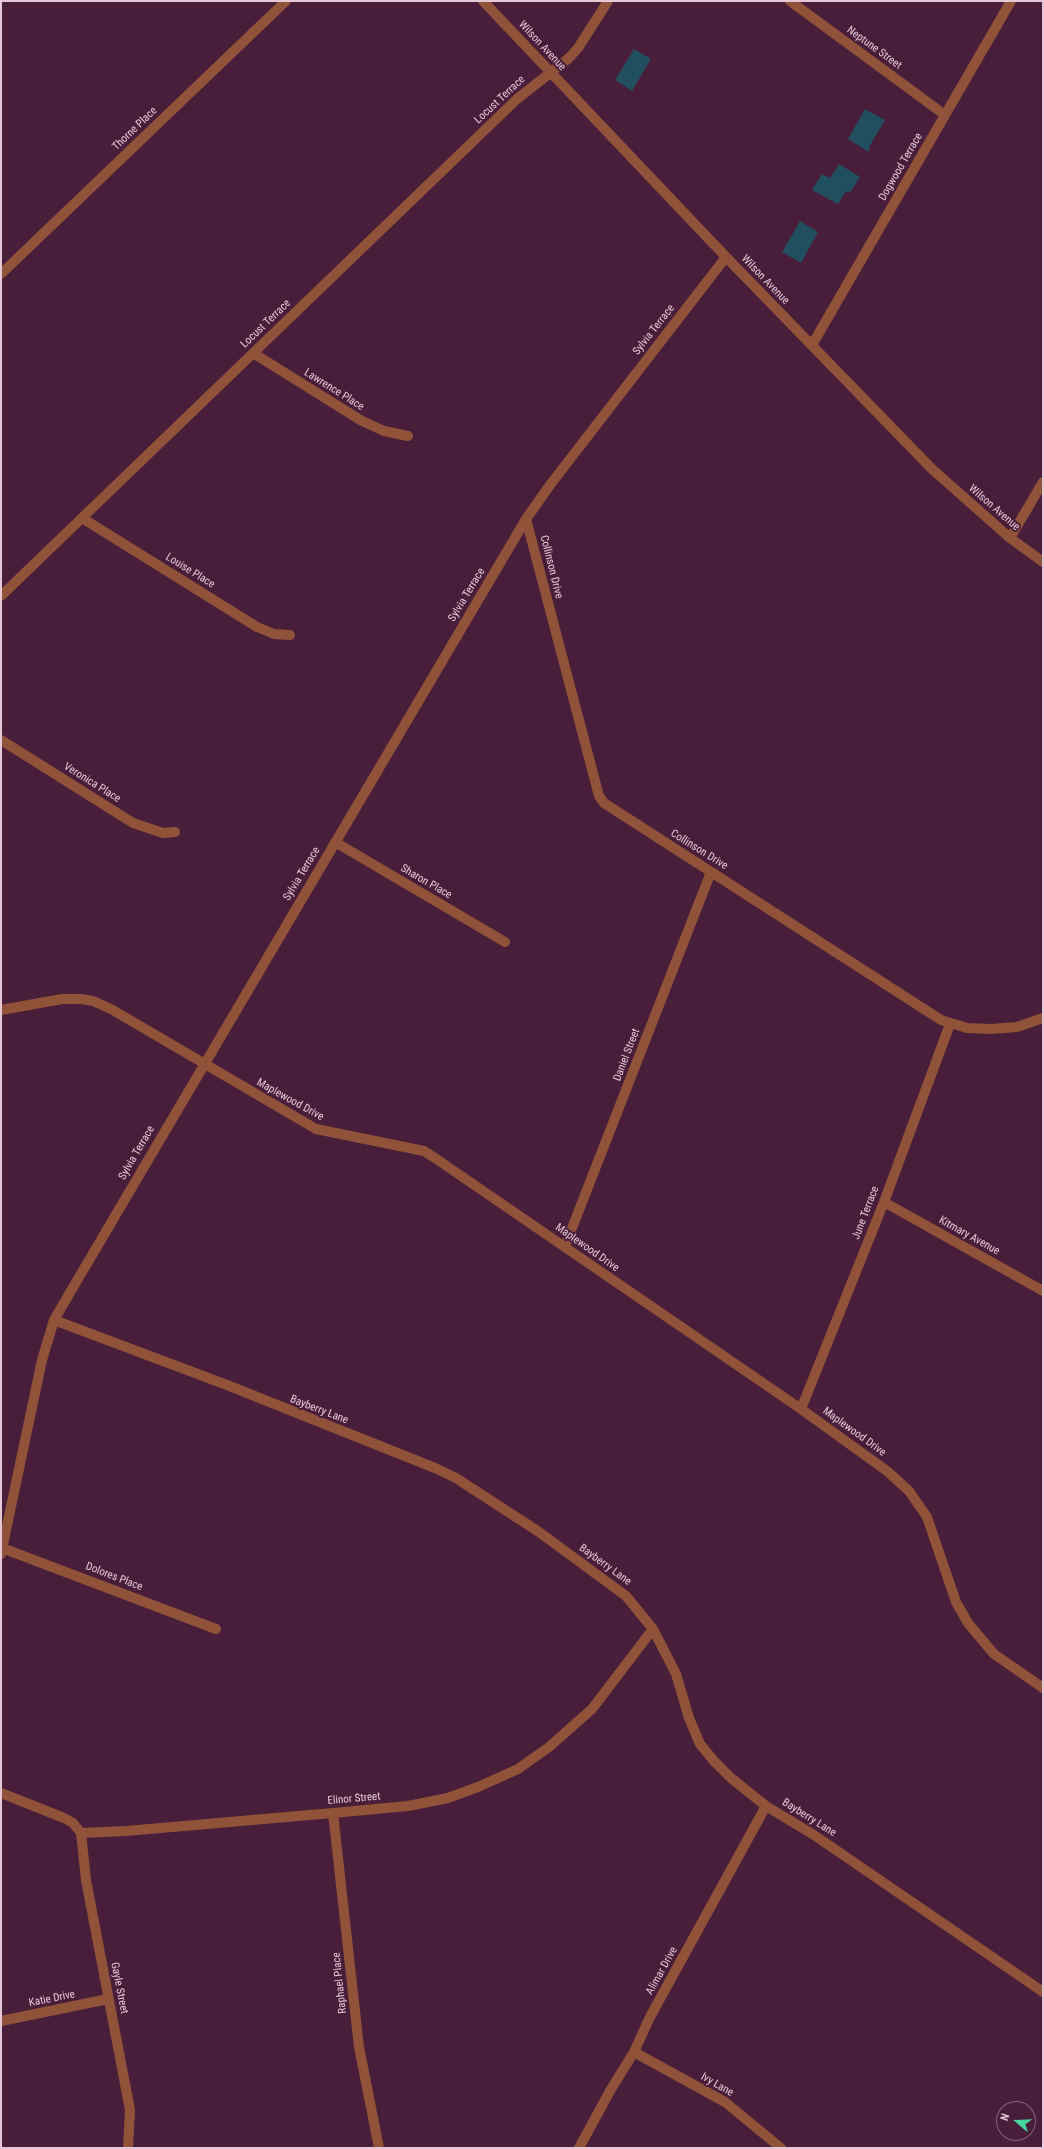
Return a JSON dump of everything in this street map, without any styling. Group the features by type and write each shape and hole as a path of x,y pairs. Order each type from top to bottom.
{"street":[{"name":"Thorne Place","path":"1,274 286,1"},
{"name":"Wilson Avenue","path":"483,1 726,257 932,469 1010,538 1043,562"},
{"name":"Locust Terrace","path":"1,596 517,99 569,58 578,48 608,1"},
{"name":"Neptune Street","path":"790,1 944,115"},
{"name":"Dogwood Terrace","path":"812,346 1011,1"},
{"name":"Sylvia Terrace","path":"2,1551 42,1360 54,1320 526,519 550,485 726,257"},
{"name":"Lawrence Place","path":"253,353 362,421 384,431 408,436"},
{"path":"1010,538 1043,482"},
{"name":"Louise Place","path":"82,518 257,627 274,634 290,634"},
{"name":"Collinson Drive","path":"526,519 599,796 604,803 941,1020 967,1028 991,1029 1017,1026 1043,1018"},
{"name":"Veronica Place","path":"1,740 133,822 163,833 175,832"},
{"name":"Sharon Place","path":"335,842 505,942"},
{"name":"Daniel Street","path":"565,1246 711,872"},
{"name":"Maplewood Drive","path":"1,1010 62,999 81,999 93,1001 111,1009 316,1129 424,1151 565,1246 887,1471 910,1491 930,1522 956,1602 968,1623 994,1654 1043,1688"},
{"name":"June Terrace","path":"801,1410 884,1202 950,1024"},
{"name":"Kitmary Avenue","path":"884,1202 1043,1291"},
{"name":"Bayberry Lane","path":"54,1320 228,1385 456,1478 539,1532 626,1596 653,1629 676,1674 691,1724 700,1744 731,1778 766,1806 820,1839 1043,1992"},
{"name":"Dolores Place","path":"2,1551 216,1629"},
{"name":"Elinor Street","path":"81,1833 408,1806 448,1798 478,1787 518,1768 549,1747 583,1718 653,1629"},
{"path":"1,1793 64,1818 73,1823 81,1833"},
{"name":"Alimar Drive","path":"578,2148 634,2052 650,2017 766,1806"},
{"name":"Raphael Place","path":"334,1813 359,2046 379,2148"},
{"name":"Gayle Street","path":"81,1833 86,1880 130,2110 128,2148"},
{"name":"Katie Drive","path":"1,2021 108,1999"},
{"name":"Ivy Lane","path":"634,2052 725,2102 781,2148"}],"building":[{"path":"634,49 651,59 632,91 615,80"},
{"path":"865,109 885,120 869,147 869,152 848,139"},
{"path":"839,164 860,177 850,193 846,191 838,204 812,190 822,174 830,178"},
{"path":"800,221 818,232 801,263 782,252"}]}
